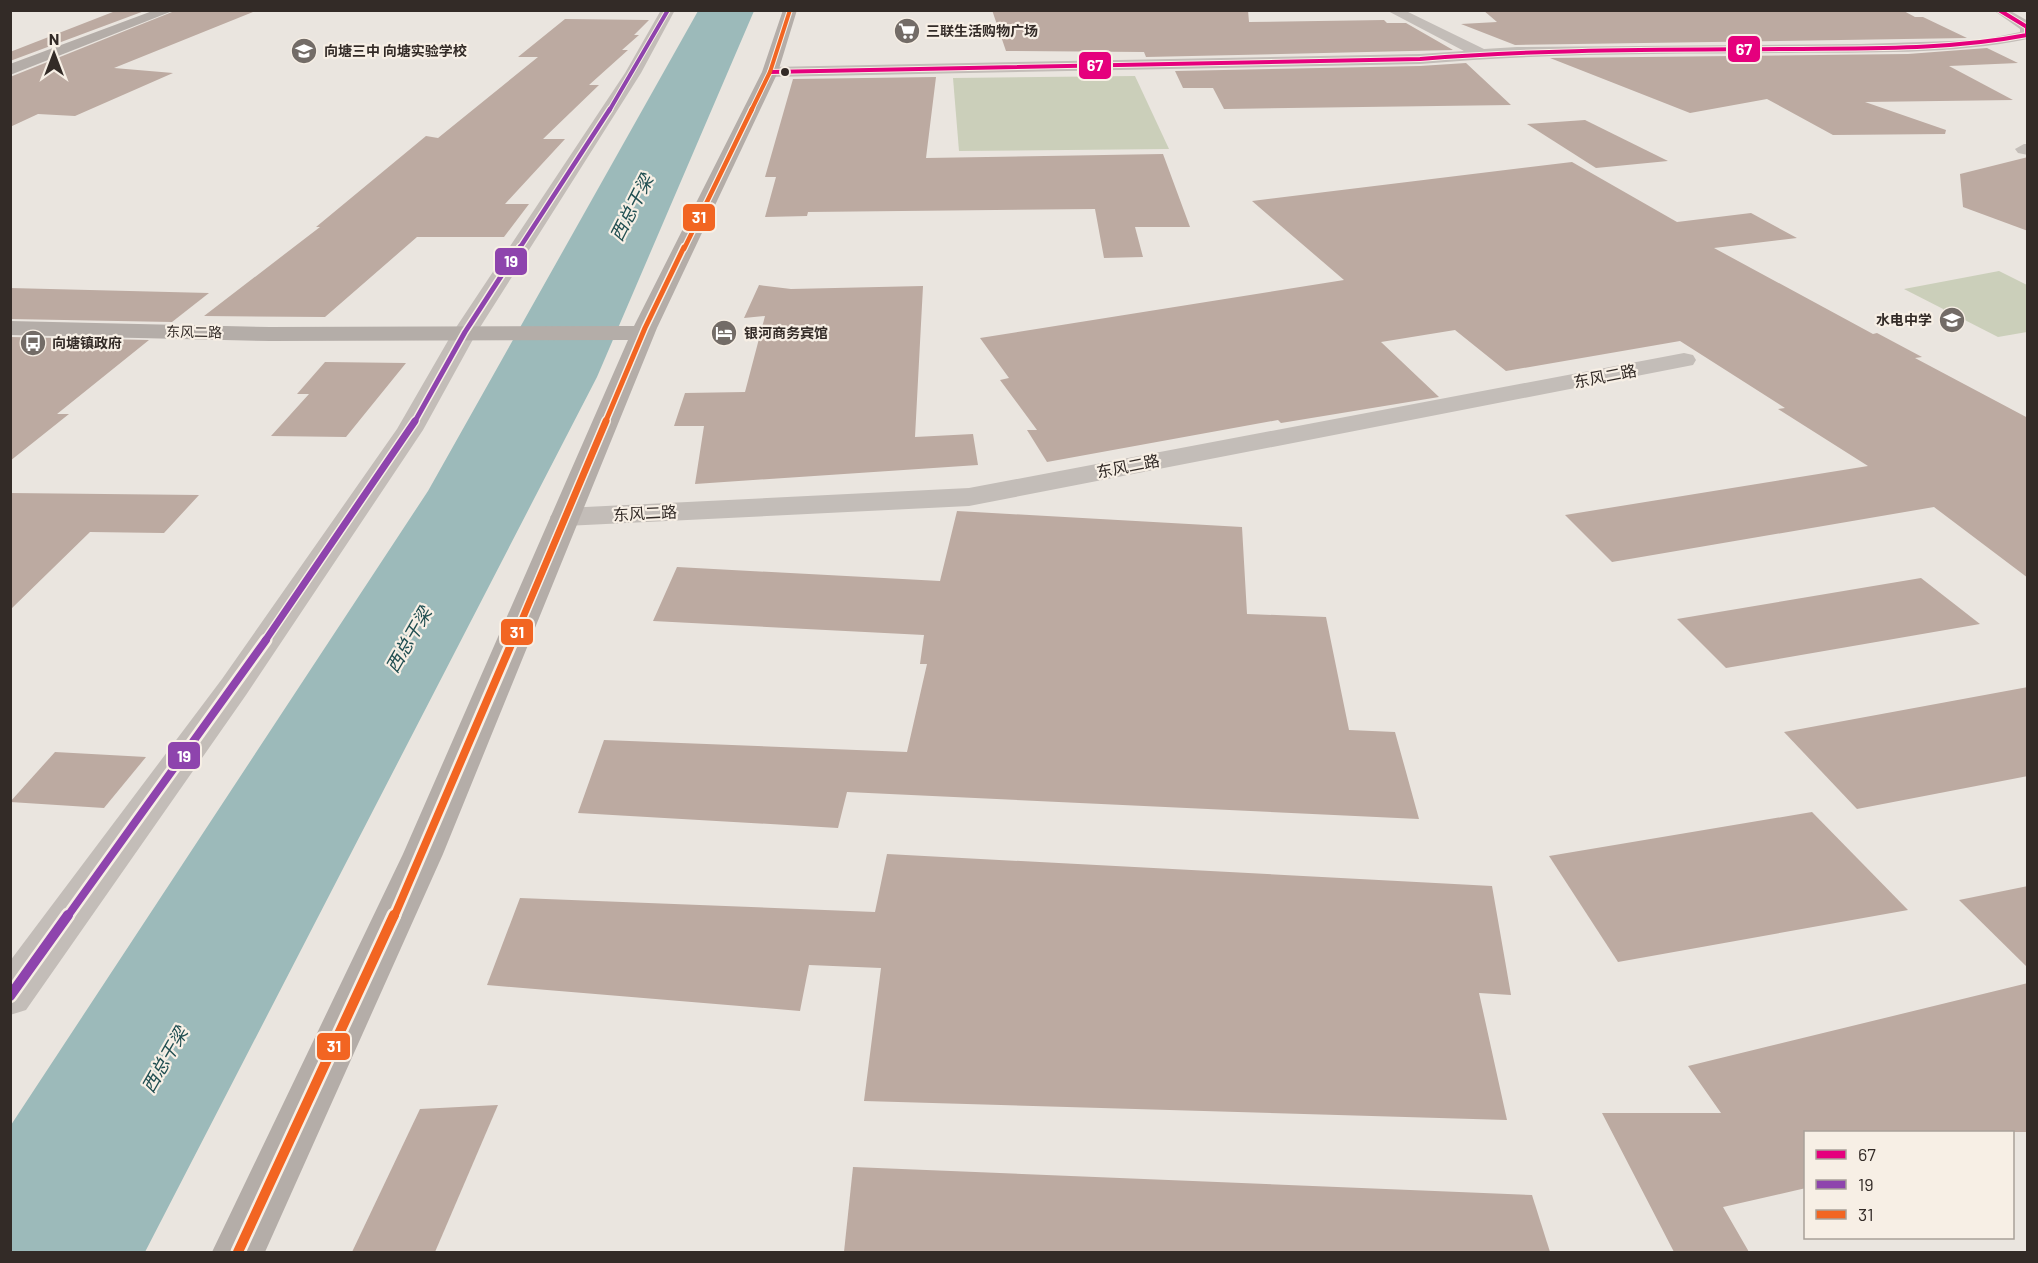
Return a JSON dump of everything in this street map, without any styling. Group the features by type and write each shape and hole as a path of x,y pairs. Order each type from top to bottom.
{"main road":[{"path":"10,70 169,10"},
{"path":"238,1252 423,854 565,517 633,333 770,72 790,10"},
{"name":"东风二路","path":"10,328 474,335 633,333"}],"street":[{"path":"10,996 234,687 474,335 633,73 668,10"},
{"path":"1392,10 1485,55"},
{"path":"770,72 1420,59 1517,51 1860,48 1981,44 2027,35 2027,27 1999,10"},
{"name":"东风二路","path":"565,517 969,497 1684,360"}],"green space":[{"path":"1135,76 1169,149 959,151 953,78"},
{"path":"1999,271 2027,285 2027,332 1998,337 1904,289"}],"water":[{"name":"西总干梁","path":"698,11 754,11 597,377 145,1252 11,1252 11,1125 428,491"}],"building":[{"path":"118,10 147,10 10,61 10,52"},
{"path":"177,10 253,12 114,68 173,73 75,116 38,114 10,127 10,77"},
{"path":"992,10 1248,10 1249,22 1384,20 1387,23 1406,23 1453,50 1146,57 1144,52 1006,51"},
{"path":"1483,10 1902,10 1915,17 1923,17 1967,38 1515,45 1461,24 1497,22"},
{"path":"565,19 649,20 634,35 639,35 622,50 628,50 589,85 599,85 543,139 565,139 505,204 529,204 504,237 417,237 325,317 204,316 320,227 316,227 426,136 438,138 538,57 518,57"},
{"path":"1987,48 2018,63 1949,66 2013,100 1865,102 1946,130 1945,134 1833,135 1767,99 1690,113 1550,58 1908,54"},
{"path":"1466,63 1511,105 1224,109 1213,88 1183,88 1175,71 1420,66"},
{"path":"936,77 926,158 1163,154 1190,227 1135,227 1143,257 1104,258 1095,209 808,212 807,216 765,217 776,177 765,177 793,79"},
{"path":"1585,120 1668,161 1596,168 1527,124"},
{"path":"2028,157 2028,231 1963,207 1960,174"},
{"path":"1572,162 1677,222 1751,213 1797,238 1714,248 1873,334 1877,333 1922,357 1915,358 2028,418 2028,578 1934,507 1612,562 1565,515 1868,466 1778,409 1785,408 1680,341 1506,371 1455,330 1381,342 1439,397 1281,423 1278,420 1047,462 1027,430 1037,430 1000,380 1009,378 980,338 1344,280 1252,201"},
{"path":"759,285 791,289 923,286 915,437 973,434 978,465 695,484 704,426 674,426 685,393 745,392 765,316 744,318"},
{"path":"10,288 209,293 172,322 10,319"},
{"path":"10,337 149,340 57,414 69,414 10,461"},
{"path":"325,362 406,363 346,437 271,436 309,394 297,394"},
{"path":"10,493 199,495 164,533 90,532 10,610"},
{"path":"957,511 1242,527 1247,614 1326,617 1349,730 1395,732 1419,819 847,792 838,828 578,813 604,740 907,752 927,664 920,664 924,635 653,621 677,567 940,581"},
{"path":"1921,578 1980,624 1726,668 1677,619"},
{"path":"2028,687 2028,776 1857,809 1784,732"},
{"path":"55,752 146,757 104,808 10,802"},
{"path":"1812,812 1908,910 1618,962 1549,856"},
{"path":"887,854 1492,886 1511,995 1479,993 1507,1120 864,1101 881,968 809,965 800,1011 487,985 520,898 875,912"},
{"path":"2028,886 2028,968 1959,900"},
{"path":"2028,983 2028,1132 1804,1131 1804,1188 1723,1207 1749,1252 1674,1252 1602,1113 1721,1113 1688,1066"},
{"path":"498,1105 435,1252 352,1252 420,1109"},
{"path":"853,1167 1532,1195 1550,1252 844,1252"}],"transit line":[{"name":"19","path":"10,996 234,687 410,430 465,332 633,73 668,10"},
{"name":"31","path":"238,1252 423,854 645,328 770,72 790,10"},
{"name":"67","path":"770,72 1420,59 1517,51 1860,48 1981,44 2027,35 2027,27 1999,10"}],"place":[{"name":"三联生活购物广场","path":"907,31"},
{"name":"向塘三中 向塘实验学校","path":"304,51"},
{"name":"水电中学","path":"1952,320"},
{"name":"银河商务宾馆","path":"724,333"},
{"name":"向塘镇政府","path":"33,343"}]}
